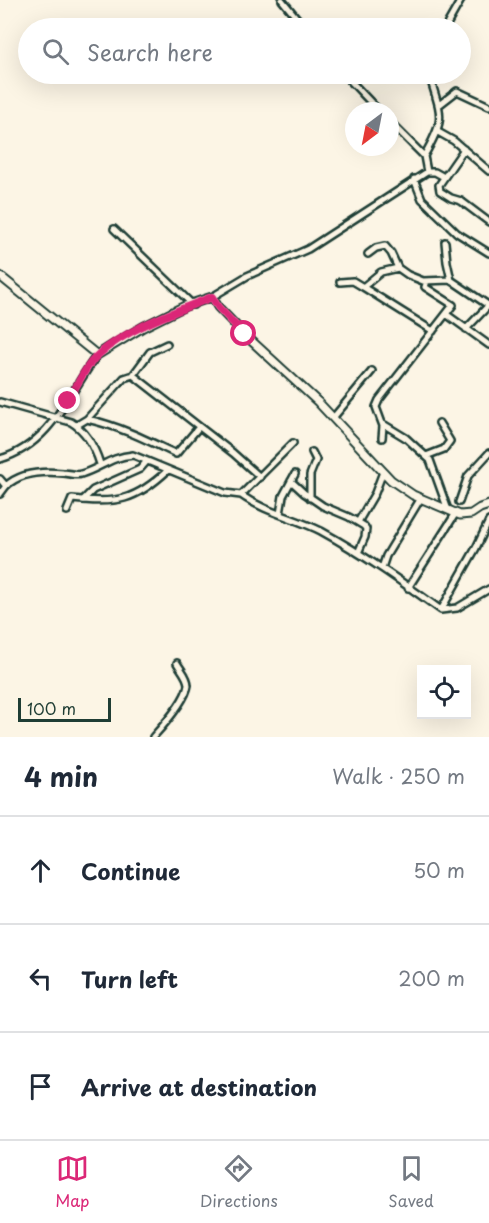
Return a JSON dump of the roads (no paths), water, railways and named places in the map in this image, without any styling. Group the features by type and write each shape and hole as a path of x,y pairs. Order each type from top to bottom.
{"street":[{"path":"282,0 297,18"},
{"path":"450,18 460,0"},
{"path":"353,84 370,102"},
{"path":"424,156 438,132 442,113 432,84"},
{"path":"438,105 458,91 489,106"},
{"path":"399,131 424,156 427,172"},
{"path":"438,132 464,148 489,171"},
{"path":"464,148 439,185 440,191 461,201 489,222"},
{"path":"0,459 25,449 56,418 97,355 142,327 185,306 194,305 212,297 247,276 308,249 427,172 435,172 444,177"},
{"path":"414,179 422,199 458,233 489,253"},
{"path":"114,229 194,305"},
{"path":"445,242 451,280"},
{"path":"368,254 376,248 385,246 398,268 408,275 427,281 451,280 488,305 466,329"},
{"path":"363,287 381,272 398,268"},
{"path":"0,276 97,355"},
{"path":"340,282 353,281 433,331"},
{"path":"382,438 382,424 376,407 379,400 453,305 425,287 427,281"},
{"path":"212,297 218,307 244,334 333,418 391,480 421,498 460,515 489,505"},
{"path":"446,314 489,345"},
{"path":"77,425 87,418 124,378 133,375 150,352 167,344"},
{"path":"333,418 372,371"},
{"path":"133,375 260,477"},
{"path":"0,402 77,425 93,447 100,464"},
{"path":"87,418 137,434 176,454 199,427"},
{"path":"426,456 444,449 450,441 440,423"},
{"path":"382,424 406,438 430,460 448,510"},
{"path":"241,495 293,443"},
{"path":"310,498 310,476 316,460 312,452"},
{"path":"459,502 468,476 489,453"},
{"path":"0,494 13,480 40,472 80,475 122,456 133,456 225,493 241,495 259,506 320,531 382,568 441,610 457,608 489,589"},
{"path":"83,500 93,490 140,469 147,461"},
{"path":"67,511 72,499 113,501 136,495 150,487 168,470"},
{"path":"358,522 375,493 383,472"},
{"path":"280,514 283,496 295,474"},
{"path":"0,479 6,486"},
{"path":"291,481 310,498 358,522 366,529 358,553"},
{"path":"382,568 386,556 421,498"},
{"path":"408,588 456,513"},
{"path":"441,610 489,520"},
{"path":"153,737 180,702 188,686 177,663"}]}
